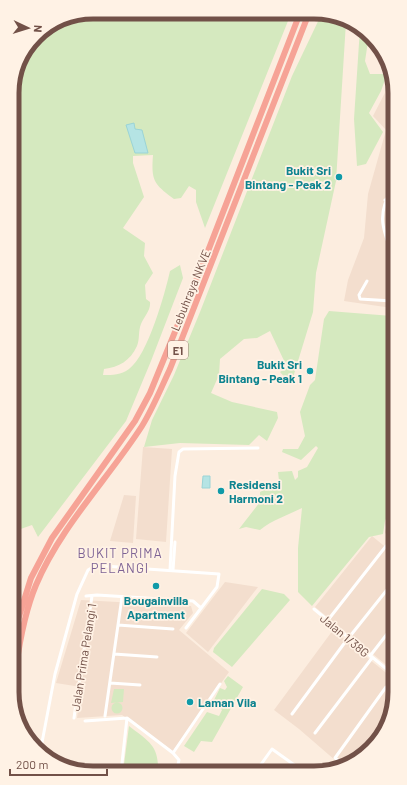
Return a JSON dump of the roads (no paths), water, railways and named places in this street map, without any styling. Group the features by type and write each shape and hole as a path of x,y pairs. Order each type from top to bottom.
{"highway":[{"name":"Lebuhraya NKVE","path":"19,616 31,578 52,538 136,421 150,393 208,251 298,19"},
{"name":"Lebuhraya NKVE","path":"19,649 29,602 47,562 69,527 142,426 170,369 307,19"}],"street":[{"path":"388,195 382,210 382,225 388,242"},
{"path":"367,281 359,295 360,299 388,301"},
{"path":"172,570 175,476 179,452 183,449 258,448"},
{"path":"388,523 386,528 388,534"},
{"path":"172,570 175,542"},
{"path":"328,620 386,546"},
{"path":"41,745 55,674 77,594 88,570 93,567 104,566 219,574 217,587 186,628"},
{"path":"292,714 388,589"},
{"name":"Jalan Prima Pelangi 1","path":"86,596 97,595 193,601 201,608"},
{"name":"Jalan Prima Pelangi 1","path":"74,718 92,596"},
{"path":"105,716 122,597"},
{"name":"Jalan 1/38G","path":"314,609 348,639 388,670"},
{"path":"118,625 173,629"},
{"path":"315,733 388,633"},
{"path":"114,654 157,657"},
{"path":"110,683 140,684"},
{"path":"173,753 220,684"},
{"path":"340,761 335,758 386,687 388,687"},
{"path":"122,766 127,718"},
{"path":"84,721 127,718 173,753 179,760 178,766"},
{"path":"260,766 272,749 296,766"}],"water":[{"path":"134,123 135,129 142,130 148,153 135,153 126,125"},
{"path":"203,476 210,476 210,488 202,488"}],"place":[{"name":"Bukit Sri Bintang - Peak 2","path":"339,177"},
{"name":"Bukit Sri Bintang - Peak 1","path":"310,371"},
{"name":"Residensi Harmoni 2","path":"221,491"},
{"name":"Bougainvilla Apartment","path":"156,586"},
{"name":"Laman Vila","path":"190,702"}],"district":[{"name":"BUKIT PRIMA PELANGI","path":"120,560"}]}
